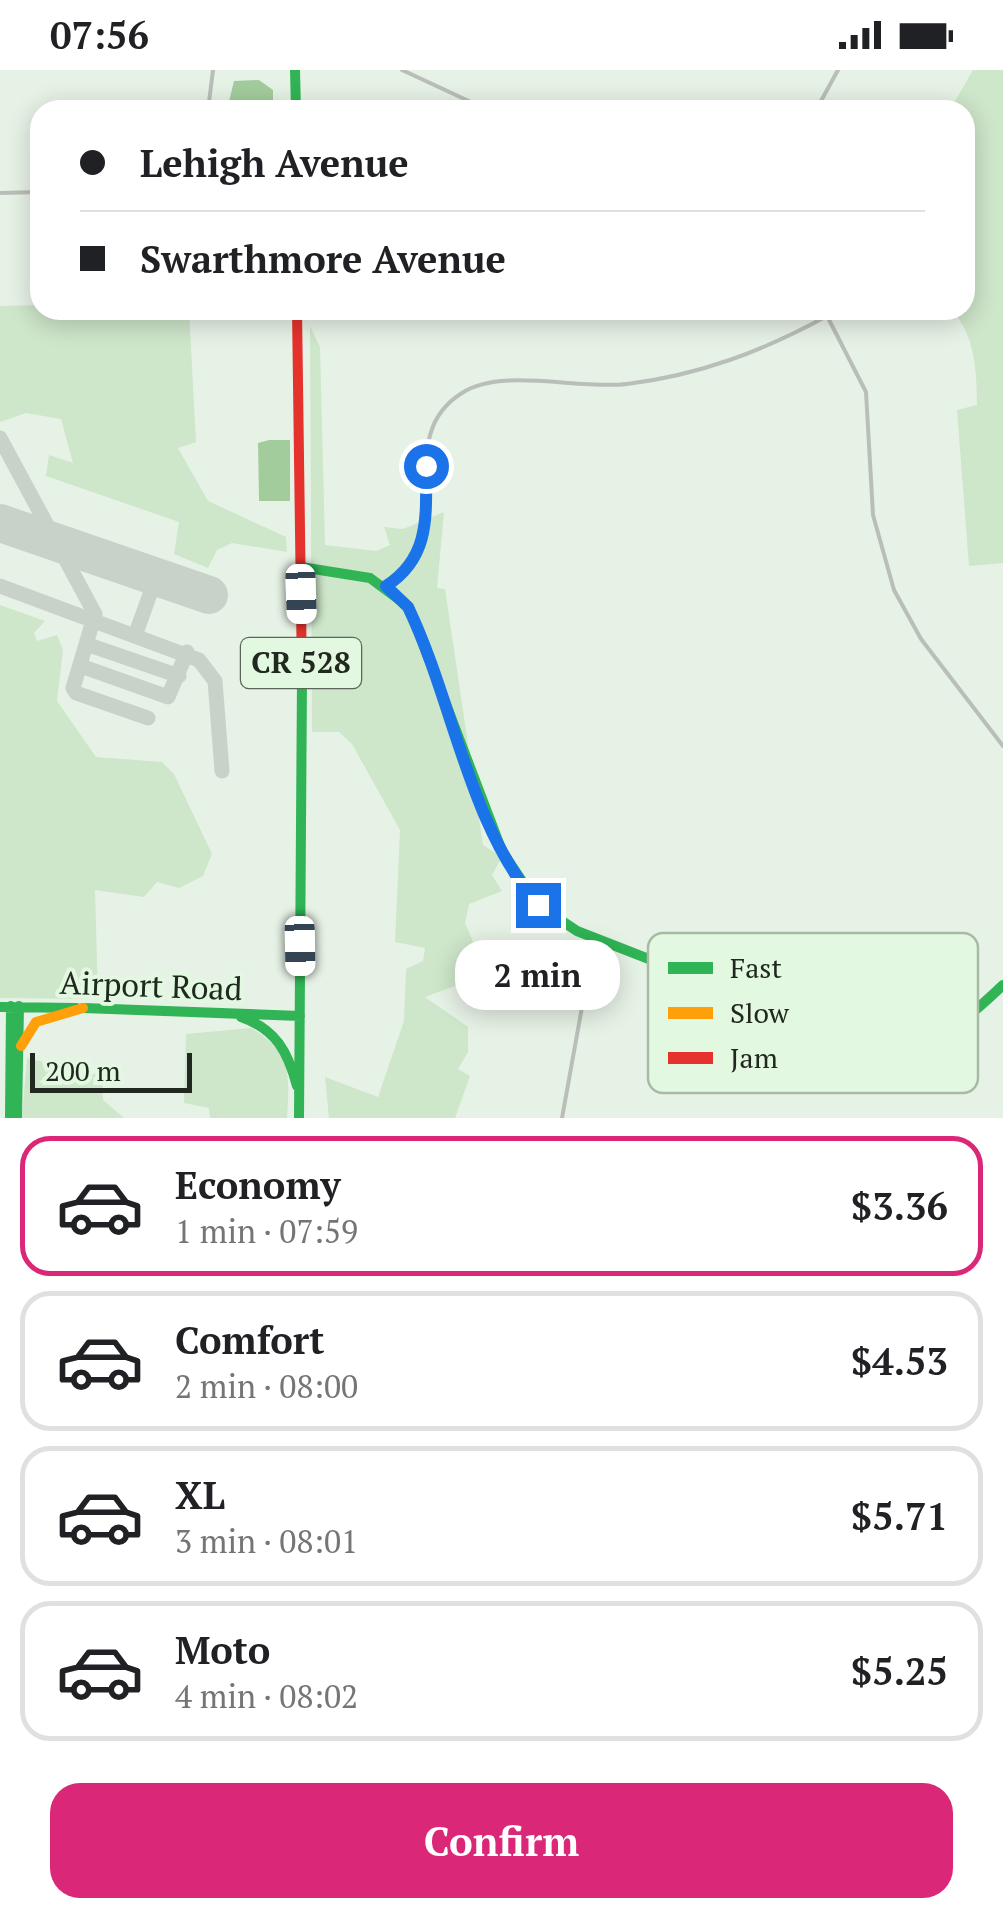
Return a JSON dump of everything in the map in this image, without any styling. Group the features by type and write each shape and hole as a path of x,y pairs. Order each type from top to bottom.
{"main road":[{"path":"295,70 296,100"},
{"name":"CR 528","path":"297,320 299,1118"},
{"path":"300,567 358,574 386,586 408,607 491,828 512,868 538,905 577,931 648,959"},
{"path":"978,1008 1003,984"},
{"path":"10,1006 18,1053 13,1118"},
{"path":"10,1006 13,1118"},
{"name":"Airport Road","path":"10,1006 300,1016"},
{"path":"18,1053 36,1022 83,1008"},
{"path":"227,1013 254,1020 279,1038 290,1056 300,1102"}],"street":[{"path":"209,100 212,70"},
{"path":"402,70 466,100"},
{"path":"822,100 838,70"},
{"path":"0,193 30,192"},
{"path":"386,586 403,574 418,555 425,531 430,432 444,408 463,392 494,382 602,386 680,376 746,356 813,320"},
{"path":"830,320 866,392 873,516 894,590 920,639 1003,746"},
{"path":"562,1118 584,996 603,941"}],"shaded area":[{"path":"973,70 1003,70 1003,563 969,566 957,410 977,405 975,367 960,320 975,320 975,100 956,100"},
{"path":"259,80 273,90 273,100 229,100 234,81"},
{"path":"30,305 30,320 190,320 196,442 178,448 208,501 286,537 287,552 232,543 217,550 208,568 174,554 179,522 46,476 49,455 73,463 61,419 26,413 0,422 0,306"},
{"path":"310,326 320,347 325,545 376,551 390,545 384,527 403,529 444,512 437,588 445,589 483,845 502,857 492,875 502,891 469,904 465,923 474,944 463,983 425,997 468,1027 468,1052 458,1069 470,1076 455,1118 329,1118 325,1077 378,1097 404,1021 406,969 423,961 425,948 395,942 400,830 352,744 339,732 312,732"},
{"path":"290,440 290,501 259,501 258,443"},
{"path":"0,605 45,621 34,633 37,641 57,635 63,650 57,701 96,757 162,762 174,774 212,854 203,876 179,888 157,882 144,897 95,890 98,999 0,998"},
{"path":"251,1028 281,1055 287,1077 287,1118 210,1118 209,1108 184,1103 186,1034"},
{"path":"27,1058 102,1076 103,1100 124,1118 22,1118"}],"taxiway":[{"path":"0,438 95,614 73,688 76,693 148,718"},
{"path":"136,633 154,583 150,575"},
{"path":"0,586 199,660 215,681 222,771"},
{"path":"89,645 179,676"},
{"path":"81,666 168,697 187,652"}],"runway":[{"path":"0,523 209,595"}],"traffic: fast":[{"path":"295,70 296,100"},
{"path":"301,567 370,578 409,607 502,851 538,905 577,931 648,959"},
{"path":"299,1118 302,678"},
{"path":"978,1007 1003,985"},
{"path":"10,1118 11,1006"},
{"path":"17,1118 19,1006"},
{"path":"0,1007 77,1008"},
{"path":"83,1008 300,1016"},
{"path":"241,1017 263,1028 279,1043 297,1086"}],"traffic: slow":[{"path":"21,1046 36,1022 83,1008"}],"traffic: jam":[{"path":"297,320 302,678"}],"route":[{"path":"426,466 422,544 412,566 386,586 408,607 422,636 491,828 526,892 538,905"}]}
